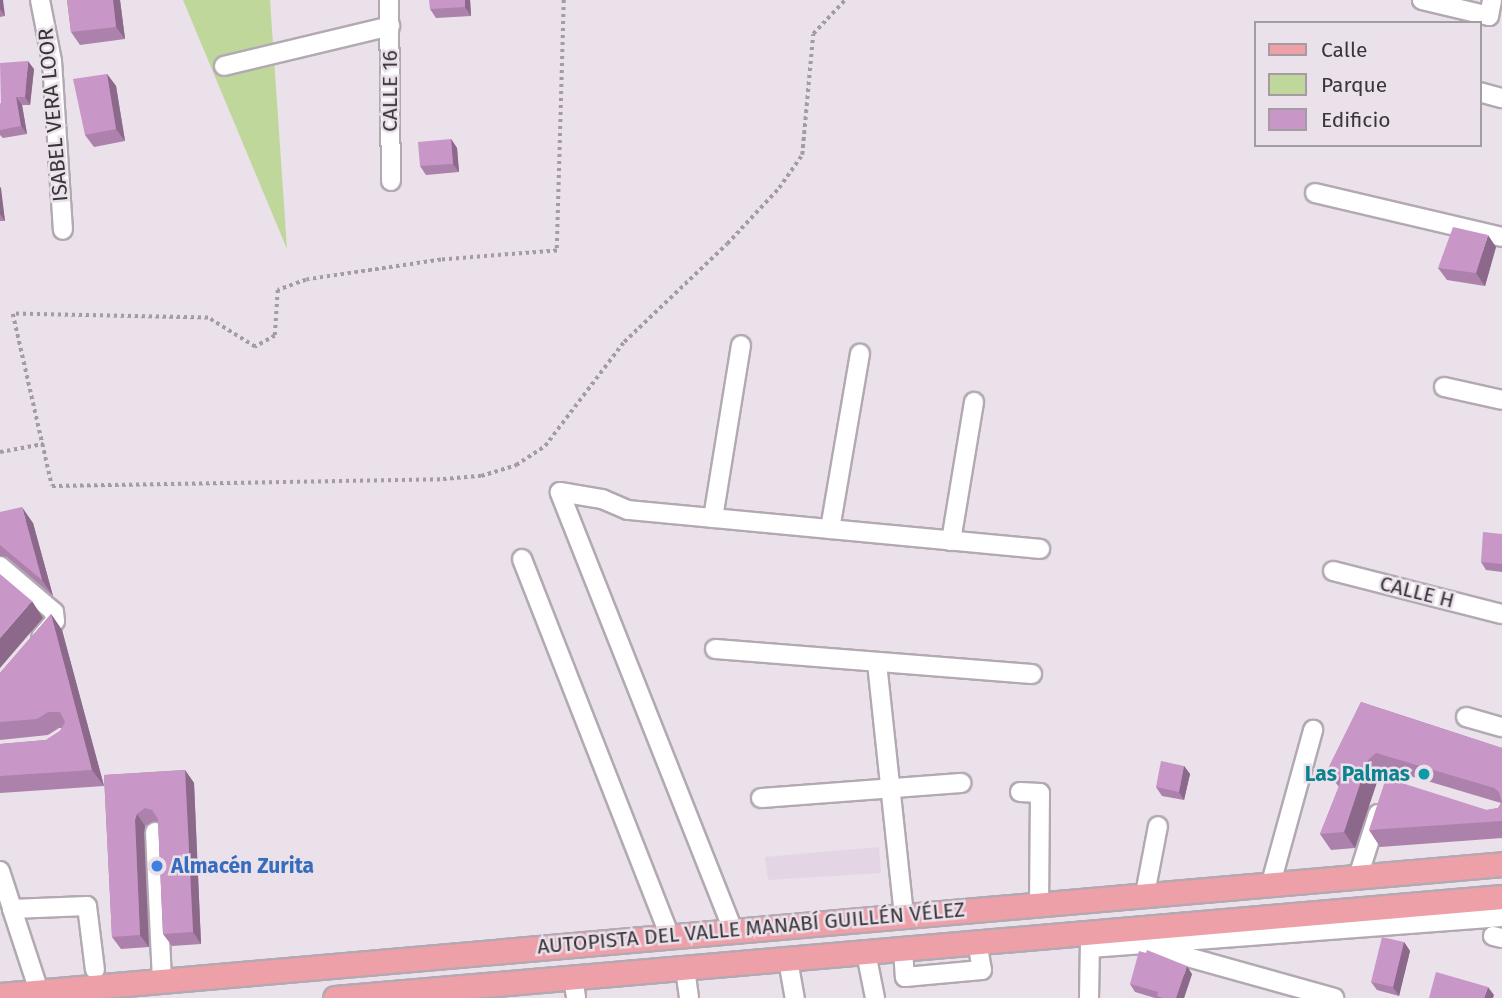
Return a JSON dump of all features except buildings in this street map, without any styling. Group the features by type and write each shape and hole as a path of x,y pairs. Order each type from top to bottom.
{"main road":[{"name":"AUTOPISTA DEL VALLE MANABÍ GUILLÉN VÉLEZ","path":"0,995 904,914 1502,864"},
{"name":"AUTOPISTA DEL VALLE MANABÍ GUILLÉN VÉLEZ","path":"335,998 574,988 612,975 977,943 1096,938 1502,897"},
{"path":"608,942 612,975"}],"street":[{"name":"ISABEL VERA LOOR","path":"40,0 52,61 63,230"},
{"name":"CALLE 16","path":"389,0 391,181"},
{"path":"1422,0 1489,16 1492,0"},
{"path":"224,66 390,26"},
{"path":"1481,93 1502,98"},
{"path":"1315,193 1502,237"},
{"path":"713,518 741,345"},
{"path":"830,530 860,354"},
{"path":"1444,387 1502,400"},
{"path":"951,541 974,402"},
{"path":"733,930 560,492 602,499 628,510 1040,549"},
{"path":"522,559 670,936"},
{"path":"0,566 54,612 55,621 31,649"},
{"name":"CALLE H","path":"1333,571 1502,614"},
{"path":"715,649 1032,674"},
{"path":"877,663 904,914"},
{"path":"1466,717 1502,727"},
{"path":"1271,883 1313,730"},
{"path":"761,798 961,782"},
{"path":"1020,792 1040,793 1039,903"},
{"path":"1358,877 1385,793"},
{"path":"1146,894 1158,826"},
{"path":"155,832 162,981"},
{"path":"0,871 39,991"},
{"path":"12,909 87,906 95,970"},
{"path":"1096,938 1145,945 1502,918"},
{"path":"1096,938 1145,945 1334,998"},
{"path":"1089,998 1096,938"},
{"path":"866,953 875,998"},
{"path":"788,960 795,998"},
{"path":"685,969 689,998"}],"path":[{"path":"564,0 557,251 441,260 306,280 278,290 275,336 254,347 208,318 13,314 52,486 443,479 481,476 516,465 545,446 624,342 727,244 779,188 802,155 813,34 845,0"},
{"path":"0,452 43,444"}],"shaded area":[{"path":"879,847 881,873 768,880 765,857"}],"green space":[{"path":"183,0 270,0 287,249"}],"place":[{"name":"Las Palmas","path":"1424,774"},
{"name":"Almacén Zurita","path":"157,866"}]}
